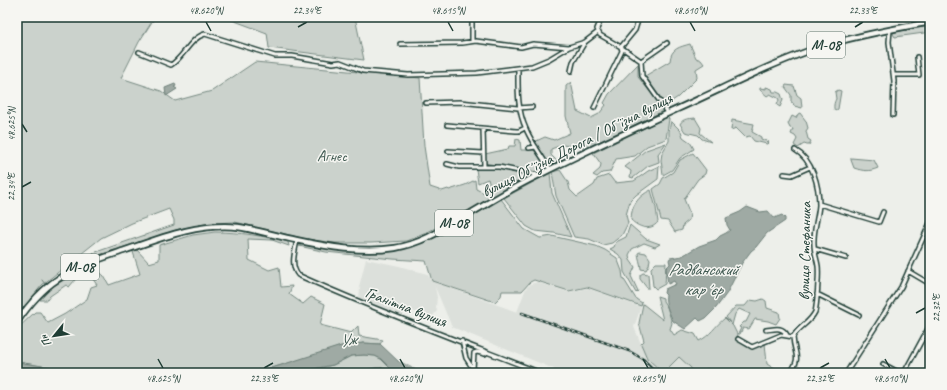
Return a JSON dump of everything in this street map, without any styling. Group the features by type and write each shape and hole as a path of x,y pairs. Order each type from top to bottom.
{"highway":[{"name":"М-08","path":"890,30 930,22"},
{"name":"вулиця Обʼїзна Дорога / Обʼїзна вулиця","path":"17,322 45,288 72,270 184,231 206,227 225,226 266,232 330,247 347,248 393,248 409,244 437,233 550,169 777,63 815,48 890,30"}],"street":[{"path":"597,17 602,17 597,29 600,35 641,61"},
{"path":"594,108 622,48 636,27 639,17"},
{"path":"472,22 472,41"},
{"path":"890,30 889,42 894,75 893,115"},
{"path":"139,52 171,65 195,39 200,35 205,34 275,56 292,56 333,63 340,62 363,72 408,75 473,74 539,64 569,47 585,42 598,32"},
{"path":"400,44 476,41 521,47 533,44 569,47"},
{"path":"571,71 573,62 585,42"},
{"path":"641,61 667,43"},
{"path":"894,75 919,75 917,58"},
{"path":"641,61 642,76 668,113"},
{"path":"518,68 518,93 525,128 550,169"},
{"path":"426,103 460,102 520,108 532,107"},
{"path":"447,125 516,132 525,128"},
{"path":"483,129 484,166"},
{"path":"529,148 536,147"},
{"name":"вулиця Стефаника","path":"793,337 795,332 808,322 816,307 819,268 815,249 814,233 819,204 816,182 810,167 803,157 795,150"},
{"path":"448,151 483,153"},
{"path":"447,164 459,167 499,167 538,175"},
{"path":"784,174 792,175 810,167"},
{"path":"819,204 879,222 883,212"},
{"path":"846,373 890,304 908,271 930,223"},
{"name":"Гранітна вулиця","path":"297,240 293,265 294,270 298,275 378,310 462,341 541,373"},
{"path":"815,249 846,258"},
{"path":"908,271 930,284"},
{"path":"817,294 859,315"},
{"path":"904,373 930,325"},
{"path":"766,330 780,328 787,335"},
{"path":"738,339 752,347 779,336 787,335 793,337 797,359 795,366 790,373"},
{"path":"462,341 466,358 473,371"},
{"path":"473,371 474,353 477,352 485,354 487,352"},
{"path":"883,364 900,373"}],"shaded area":[{"path":"366,259 427,274 432,281 517,312 526,288 531,284 537,282 569,292 587,288 641,307 634,327 647,358 679,356 691,368 692,373 555,373 553,372 554,369 452,327 435,287 437,311 431,318 405,308 402,317 394,311 389,311 359,298 359,287"}],"green space":[{"name":"Агнес","path":"17,17 155,17 139,42 121,78 161,91 175,101 212,91 255,62 420,78 424,146 430,187 442,191 449,190 475,180 476,189 484,193 490,186 488,179 478,183 476,169 497,169 530,175 477,206 424,234 406,241 335,243 306,239 235,222 210,223 179,229 87,259 86,258 96,252 174,225 174,220 169,209 132,223 101,238 42,285 17,316"},
{"path":"224,17 355,17 364,60 269,48 267,33"},
{"path":"930,26 930,31 924,33 895,37 893,34 894,32"},
{"path":"690,44 696,58 701,60 704,64 696,69 697,78 678,97 666,105 645,76 670,61 674,51"},
{"path":"638,64 638,77 660,104 662,108 661,112 588,148 562,145 551,149 551,155 559,163 550,166 534,142 545,137 554,140 570,133 566,116 566,86 571,82 577,111 591,118 599,114 606,105 604,103 609,94"},
{"path":"786,85 794,86 797,95 801,98 802,108 794,106 791,102 791,95 785,87"},
{"path":"766,87 772,89 773,92 781,94 783,100 780,107 777,105 779,100 778,98 770,94 767,96 760,90 760,88 766,89"},
{"path":"838,90 841,91 838,109 835,111 835,92"},
{"path":"800,113 806,121 808,128 806,131 808,139 811,141 809,145 804,144 798,148 794,145 797,139 791,134 793,129 790,128 788,124 792,116 796,118"},
{"path":"667,117 669,119 666,139 647,146 635,156 616,159 610,172 602,173 597,177 593,175 600,169 601,164 593,153"},
{"path":"695,118 701,128 700,133 711,142 702,139 698,135 685,132 680,124 684,120"},
{"path":"732,120 754,124 752,132 761,137 761,139 769,142 767,144 754,141 750,136 745,137 736,128 731,130"},
{"path":"671,121 681,131 683,137 690,142 694,149 680,158 672,170 663,175 661,160 662,153 669,141"},
{"path":"516,139 520,140 521,150 534,150 547,168 534,173 485,163 485,154 508,149 509,146 515,146"},
{"path":"666,143 658,154 659,162 648,166 633,178 630,177 631,171 625,167 646,150"},
{"path":"693,153 706,170 705,174 698,179 684,199 690,214 689,220 683,225 682,230 675,232 668,221 661,220 653,189 660,184 663,178 673,172 680,160"},
{"path":"851,158 874,160 878,168 866,171 854,168"},
{"path":"659,166 658,179 630,201 626,215 628,223 622,235 612,243 603,245 589,239 574,237 556,196 552,172 560,170 568,182 570,190 577,197 594,185 597,179 609,175 615,183 634,181 648,171"},
{"path":"550,173 552,193 571,237 535,231 526,226 504,198"},
{"path":"651,190 658,222 648,228 637,225 631,220 631,215 632,210 639,198"},
{"path":"501,199 524,229 540,238 552,236 596,246 617,258 623,278 636,299 642,303 641,306 587,287 569,291 534,280 530,282 522,291 502,291 501,296 495,302 432,281 426,261 326,252 299,246 303,244 347,251 398,250 412,247 438,236 464,222"},
{"path":"630,225 646,239 660,244 655,247 644,243 632,249 629,255 630,260 635,267 631,276 638,291 636,293 624,272 623,260 618,254 610,249 614,247 616,242 626,237"},
{"path":"215,232 252,235 288,242 289,246 272,240 248,239 249,260 269,270 279,267 281,287 292,286 289,294 303,304 311,297 325,304 320,325 351,333 358,326 359,336 383,340 380,344 363,343 275,367 244,373 83,373 17,362 17,329 35,312 40,312 48,323 65,314 87,299 91,287 97,285 86,269 93,266 104,276 109,285 140,274 133,252 137,250 149,263 159,260 159,245 193,235"},
{"path":"638,253 646,253 650,259 646,270 641,269"},
{"path":"656,263 666,263 665,284 656,289 653,286 651,268"},
{"path":"643,273 648,274 649,288 647,288 640,279 640,275"},
{"path":"74,274 75,280 69,287 66,285 50,296 47,300 40,300 52,287"},
{"path":"657,296 663,298 663,301 667,307 672,323 670,329 674,335 682,330 695,334 699,341 725,318 733,326 738,336 737,339 753,348 765,343 767,364 776,370 777,373 711,373 707,368 704,373 692,373 691,368 679,357 663,373 647,358 641,344 644,341 639,323 643,304 663,320"},
{"path":"763,299 766,301 767,308 779,312 780,318 776,324 755,319 749,329 743,328 740,334 738,334 741,328 739,327 746,322 750,314 739,309 735,314 732,325 726,317 736,306 745,306 750,300 757,301"},
{"path":"351,356 375,356 381,359 393,371 393,373 382,368 347,373 297,373 333,365"}],"water":[{"path":"175,84 176,86 174,87 177,89 166,96 165,88"},
{"name":"Радванський карʼєр","path":"747,207 760,212 768,211 774,218 782,215 785,218 785,221 767,233 751,251 742,263 727,293 716,308 706,318 700,321 697,318 685,329 673,321 667,305 666,295 664,293 665,289 676,284 674,281 668,284 666,268 670,264 670,258 682,256 699,246 716,240 730,230 727,225 726,218"},
{"path":"363,343 380,344 400,363 412,371 423,373 393,373 393,371 381,359 375,356 364,355 351,356 333,365 301,373 244,373 275,367 341,346"},
{"path":"17,362 24,363 83,373 17,373"},
{"path":"382,368 391,373 347,373"}],"waterway":[{"path":"42,280 45,284"},
{"path":"44,285 49,281"},
{"name":"Уж","path":"401,364 418,373"}],"railway":[{"path":"522,313 629,351 643,359 657,373"}]}
